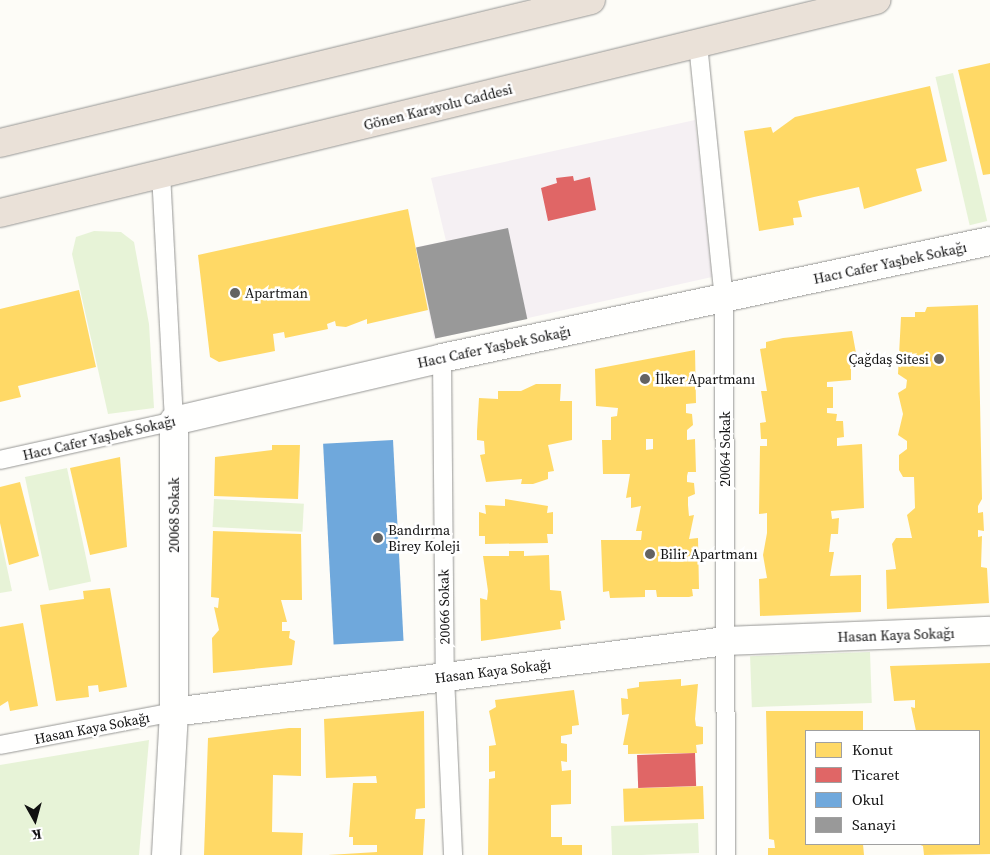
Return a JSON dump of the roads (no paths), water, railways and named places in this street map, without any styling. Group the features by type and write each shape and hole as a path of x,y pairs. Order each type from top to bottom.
{"highway":[{"path":"0,143 590,0"},
{"name":"Gönen Karayolu Caddesi","path":"0,213 876,0"}],"street":[{"name":"Hacı Cafer Yaşbek Sokağı","path":"174,421 442,358 990,242"},
{"name":"20068 Sokak","path":"166,855 174,712 174,421"},
{"name":"Hasan Kaya Sokağı","path":"174,712 726,641 990,631"}],"lane":[{"name":"20064 Sokak","path":"698,44 724,298 726,855"},
{"name":"20068 Sokak","path":"161,174 174,421"},
{"name":"20066 Sokak","path":"442,358 445,678 453,855"},
{"name":"Hacı Cafer Yaşbek Sokağı","path":"0,460 174,421"},
{"name":"Hasan Kaya Sokağı","path":"0,745 174,712"}],"place":[{"name":"Apartman","path":"235,293"},
{"name":"Çağdaş Sitesi","path":"939,359"},
{"name":"İlker Apartmanı","path":"645,379"},
{"name":"Bandırma Birey Koleji","path":"378,538"},
{"name":"Bilir Apartmanı","path":"650,554"}]}
